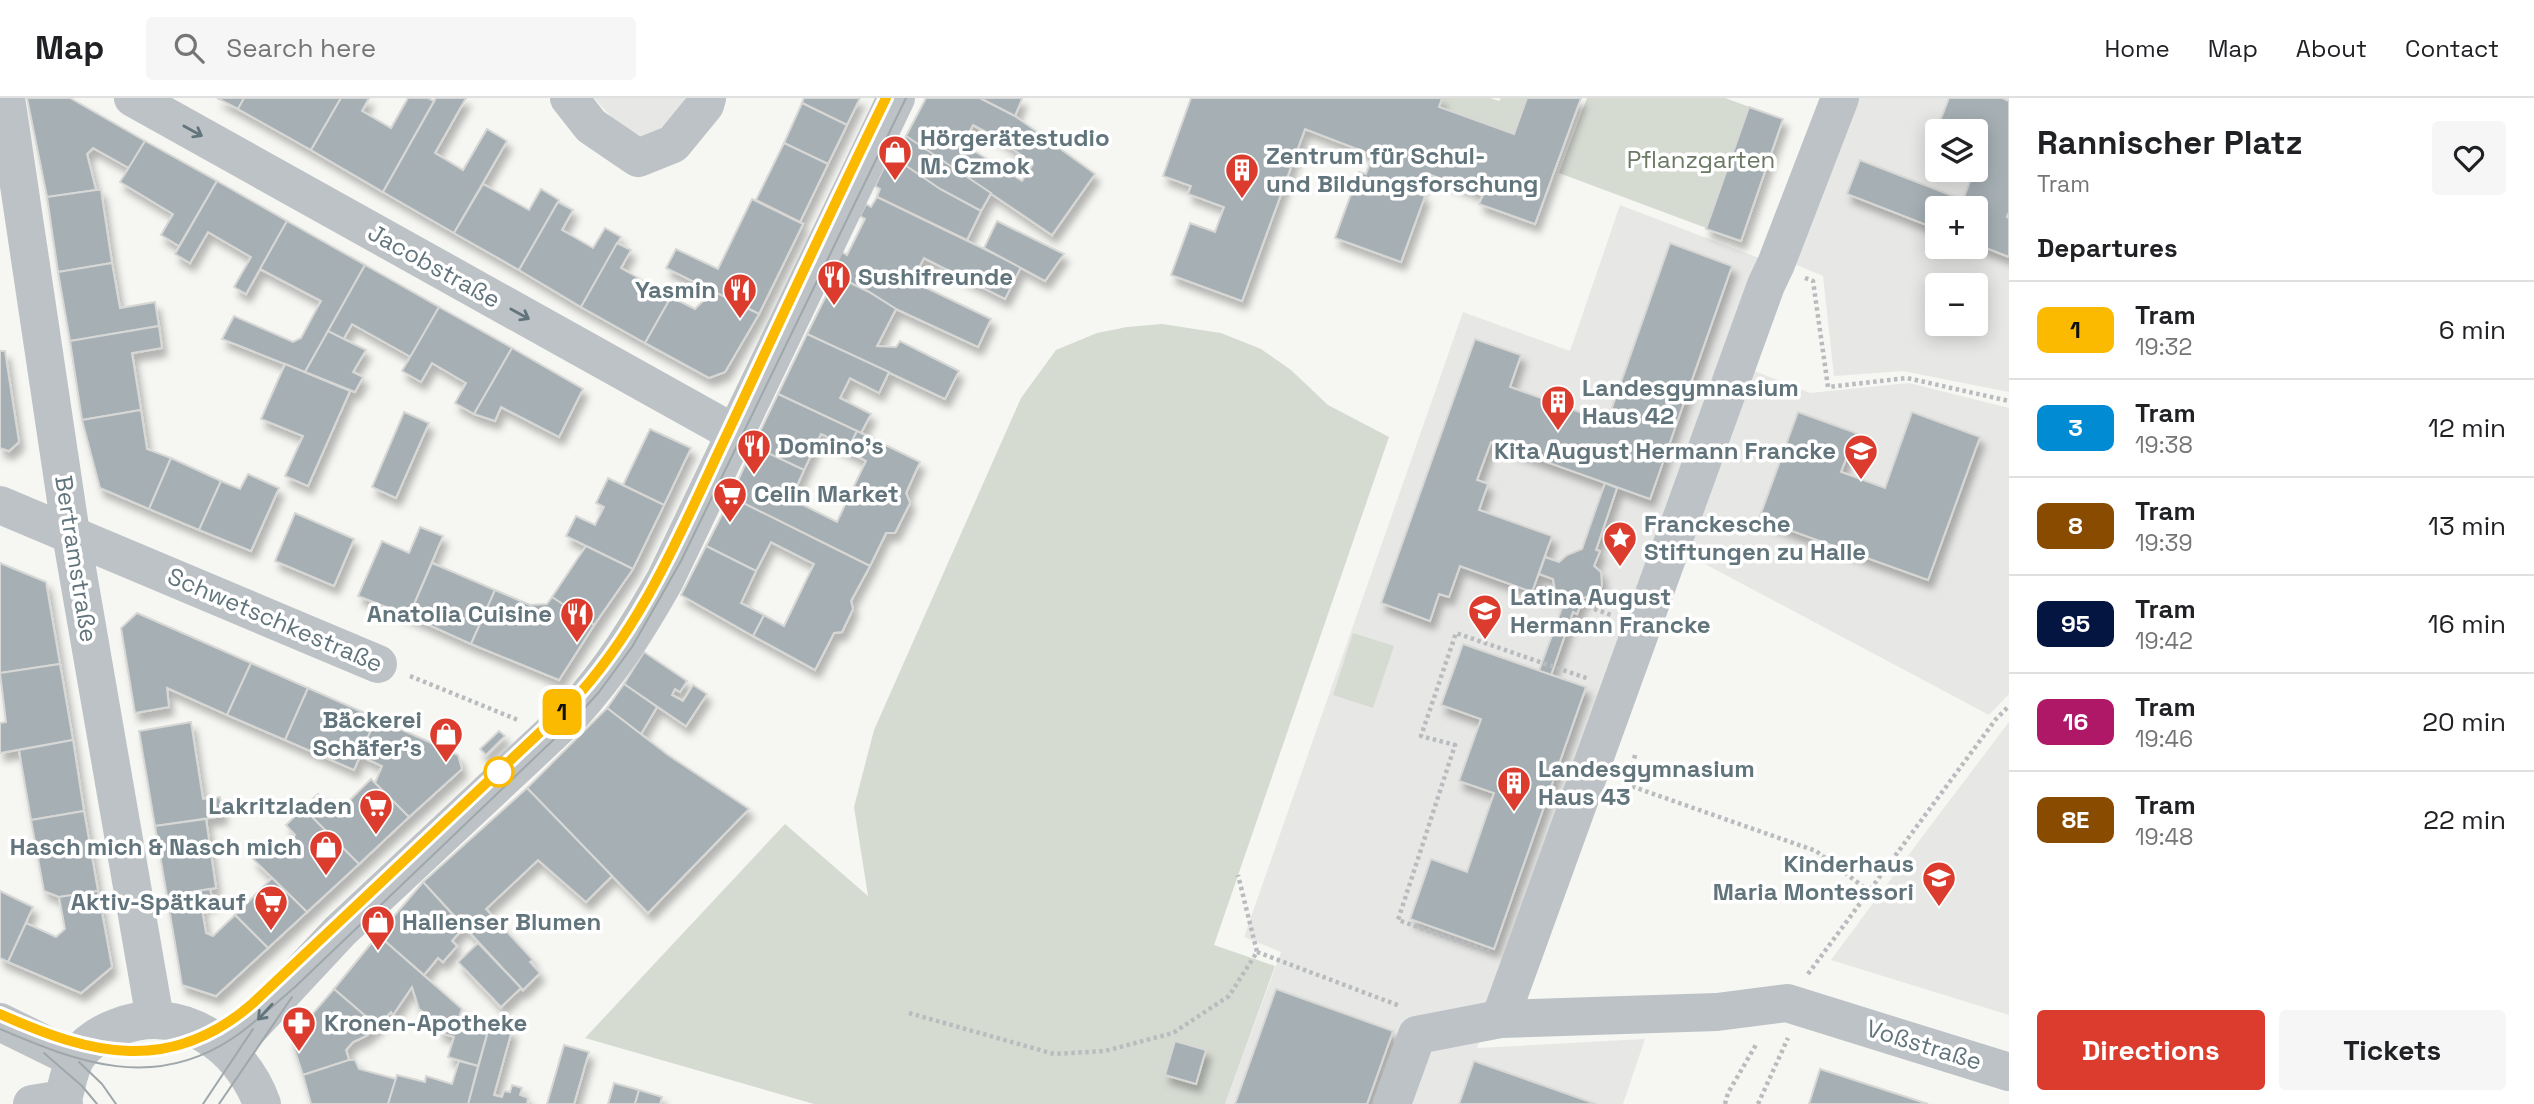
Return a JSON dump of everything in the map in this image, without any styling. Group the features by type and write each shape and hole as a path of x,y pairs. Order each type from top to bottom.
{"street":[{"name":"Bertramstraße","path":"6,98 71,534 155,1019"},
{"name":"Jacobstraße","path":"133,98 734,433"},
{"path":"569,98 591,126 638,158 673,144 705,105 707,98"},
{"path":"1500,1019 1761,297 1840,98"},
{"path":"229,1050 340,932 573,713 608,673 635,633 665,580 883,102"},
{"name":"Schwetschkestraße","path":"0,505 378,664"},
{"path":"1392,1104 1417,1035 1500,1019 1717,1012 1793,1004"},
{"name":"Voßstraße","path":"1793,1004 2009,1072"},
{"path":"53,1102 75,1059 86,1045 101,1033 128,1023 155,1019 196,1029 229,1050 244,1067 262,1104"},
{"path":"0,1022 75,1059"}],"path":[{"path":"1776,264 1813,282 1828,387 1907,378 2009,401"},
{"path":"1520,963 1398,920 1455,746 1421,736 1456,633 1594,681"},
{"name":"Schwetschkestraße","path":"378,664 551,734"},
{"path":"1725,1104 1728,1093 1753,1047 1793,1004 1869,891 1996,719 2009,706"},
{"path":"1636,749 1628,785 1816,851 1869,891"},
{"path":"909,1013 1054,1054 1105,1051 1173,1033 1228,996 1257,952 1238,875"},
{"path":"1257,952 1406,1009"},
{"path":"1758,1104 1783,1053 1793,1004"}],"shaded area":[{"path":"594,98 689,98 661,141 643,142 625,132"},
{"path":"1851,98 2009,98 2009,392 1903,371 1834,376 1823,276 1792,263"},
{"name":"Latina August Hermann Francke","path":"1620,205 1759,258 1477,1048 1645,1039 1623,1104 1225,1104 1281,952 1244,937 1463,312 1570,351"},
{"name":"Kita August Hermann Francke","path":"1752,370 1810,393 1909,383 2009,408 2009,694 1989,715 1688,555"},
{"name":"Kinderhaus Maria Montessori","path":"2009,722 2009,1015 1831,960 1928,829"}],"green space":[{"path":"1442,98 1490,98 1499,101 1501,98 1527,98 1514,134 1439,107"},
{"name":"Pflanzgarten","path":"1587,98 1725,98 1783,119 1741,241 1559,173"},
{"path":"1162,324 1221,333 1261,349 1291,370 1328,405 1389,437 1214,945 1275,966 1225,1104 814,1104 585,1038 785,824 868,896 854,807 874,730 1021,398 1056,350 1097,333"},
{"path":"1353,633 1394,646 1373,708 1333,695"}],"building":[{"path":"27,98 70,98 145,141 129,168 93,148 87,154 96,190 47,197"},
{"path":"217,98 244,98 238,109"},
{"path":"244,98 341,98 311,150 238,109"},
{"path":"341,98 369,98 362,111 391,128 408,98 428,98 434,101 383,192 311,150"},
{"path":"436,98 466,98 435,153 463,170 487,129 507,141 454,233 383,192"},
{"path":"804,98 860,98 847,125 802,103"},
{"path":"926,98 980,98 1015,116 1095,174 1052,235 906,136","holes":["973,125 1001,140 1033,164 1022,181 963,144"]},
{"path":"980,98 1020,98 1022,99 1015,116"},
{"name":"Zentrum für Schul- und Bildungsforschung","path":"1191,98 1442,98 1439,107 1514,134 1527,98 1581,98 1535,224 1479,204 1483,195 1426,173 1418,194 1425,196 1401,262 1335,238 1359,172 1366,174 1373,155 1305,129 1242,301 1171,275 1190,223 1215,232 1224,207 1188,194 1191,186 1163,176"},
{"path":"1949,98 2002,98 2009,101 2009,257 1988,249 1988,196 1965,196 1970,182 1988,182 1988,119 1941,119"},
{"path":"802,103 847,125 828,164 784,143"},
{"path":"1749,107 1783,119 1741,241 1706,229"},
{"path":"906,136 991,193 981,211 940,189 896,159"},
{"path":"145,141 217,181 179,246 161,235 173,214 120,182"},
{"path":"784,143 828,164 800,222 756,200"},
{"path":"896,159 940,189 981,211 967,240 877,197 880,189 875,186 886,163 892,166"},
{"path":"1860,160 1953,196 1925,196 1925,224 1847,194"},
{"path":"217,181 287,221 246,294 234,287 251,257 208,232 190,263 175,254"},
{"path":"483,184 529,210 541,189 559,200 519,270 454,233"},
{"path":"101,190 112,263 58,272 47,197"},
{"path":"877,197 1021,267 1005,299 924,258 912,281 991,319 978,347 896,309 836,276 841,267 835,264 842,252 847,255 865,219 860,216 866,204 871,207"},
{"path":"752,199 803,224 759,314 666,268 676,249 718,269"},
{"path":"558,202 573,210 562,230 593,248 605,228 621,237 581,307 519,270"},
{"path":"287,221 365,265 305,372 222,339 234,316 293,342 301,338 321,301 260,269"},
{"path":"997,221 1064,254 1045,281 984,248"},
{"path":"617,243 631,250 621,268 671,297 645,343 581,307"},
{"name":"Landesgymnasium Haus 42","path":"1670,243 1732,266 1650,499 1491,442 1477,480 1488,484 1479,510 1552,536 1532,592 1460,566 1449,597 1439,594 1430,621 1381,603 1475,339 1521,355 1510,387 1607,422"},
{"path":"112,263 120,308 155,302 159,326 70,341 58,272"},
{"path":"365,265 439,307 411,357 352,324 343,340 328,331"},
{"path":"836,276 896,309 877,346 896,347 900,341 959,371 945,399 807,334"},
{"path":"713,291 759,314 725,372 709,378 645,343 671,297 695,309"},
{"path":"439,307 512,348 474,414 455,403 466,383 432,363 421,382 402,371"},
{"path":"159,326 162,348 132,353 141,410 82,420 70,341"},
{"path":"328,331 366,350 353,372 363,377 355,392 305,372"},
{"path":"807,334 889,372 879,393 850,378 840,398 871,414 861,433 778,394"},
{"path":"512,348 583,389 559,437 501,407 495,421 474,414"},
{"path":"0,351 5,351 19,442 9,451 0,448"},
{"path":"285,364 350,391 308,486 285,476 303,436 261,419"},
{"path":"778,394 857,431 847,451 821,434 804,470 753,446"},
{"path":"141,410 147,449 171,458 149,509 100,488 82,420"},
{"path":"404,412 429,423 396,498 372,487"},
{"path":"1798,412 1856,433 1841,472 1885,488 1912,412 1980,437 1928,580 1759,519"},
{"path":"650,429 691,448 664,505 623,485"},
{"path":"857,431 920,462 906,493 910,503 895,533 886,533 870,566 731,497 753,446 804,470 791,499 837,522 866,461 847,451"},
{"path":"171,458 221,481 199,530 149,509"},
{"path":"248,474 279,488 251,551 199,530 221,481 240,489"},
{"path":"608,478 664,505 633,569 566,536 576,516 595,525 604,507 596,503"},
{"path":"1605,483 1617,488 1596,550 1600,551 1594,566 1601,572 1602,586 1596,594 1583,598 1577,614 1573,612 1551,675 1539,671 1563,605 1556,596 1553,579 1539,574 1545,557 1559,562 1567,555 1582,549"},
{"path":"731,497 870,566 851,601 853,609 842,632 834,633 815,670 753,636 764,615 784,626 814,564 771,542 756,571 706,546"},
{"path":"295,513 354,539 334,586 275,561"},
{"path":"420,527 443,536 409,616 358,596 382,541 409,553"},
{"path":"586,546 633,569 594,625 552,597"},
{"path":"706,546 756,571 741,603 764,615 753,636 681,595"},
{"path":"0,563 46,582 60,664 0,673"},
{"path":"432,563 495,590 471,644 409,616"},
{"path":"495,590 530,605 547,604 552,597 594,625 559,680 471,644"},
{"path":"137,613 251,663 227,715 167,688 169,707 135,713 121,628"},
{"name":"Landesgymnasium Haus 43","path":"1463,644 1586,687 1494,949 1410,919 1431,859 1467,872 1494,793 1459,781 1481,719 1441,705"},
{"path":"644,652 687,681 680,692 675,689 672,695 683,701 693,685 707,694 686,726 624,684"},
{"path":"251,663 308,688 285,740 227,715"},
{"path":"60,664 73,740 0,753 0,723 6,722 0,673"},
{"path":"624,684 657,707 641,734 607,708"},
{"path":"308,688 376,718 354,770 285,740"},
{"path":"607,708 668,755 749,809 648,913 527,788"},
{"path":"376,718 458,755 462,769 409,817 375,783 382,766 360,756"},
{"path":"191,722 203,799 220,797 223,816 155,826 139,731"},
{"path":"499,731 505,736 486,755 480,749"},
{"path":"73,740 84,811 31,820 19,750"},
{"path":"371,779 409,817 359,864 303,808 318,794 337,813"},
{"path":"527,788 612,876 586,902 538,860 486,909 533,960 530,962 540,973 523,990 423,882"},
{"path":"303,808 359,864 307,912 253,859 272,840 281,849 295,835 286,825"},
{"path":"84,811 98,891 59,897 44,891 31,820"},
{"path":"206,819 216,888 167,896 155,826"},
{"path":"272,878 307,912 268,948 235,915"},
{"path":"423,882 464,927 452,941 457,946 443,962 438,958 424,975 378,935"},
{"path":"210,889 213,903 201,904 206,933 213,936 235,915 268,948 216,996 182,985 167,896"},
{"path":"0,891 33,907 8,962 0,958"},
{"path":"98,891 112,967 81,993 8,962 26,923 56,937 65,929 59,897"},
{"path":"378,935 462,1009 459,1017 490,1024 478,1066 448,1057 454,1037 438,1032 441,1025 419,1009 412,987 393,1015 391,1012 377,1026 334,989"},
{"path":"478,943 521,988 501,1007 458,962"},
{"path":"334,989 377,1026 346,1050 349,1060 303,1075 291,1039"},
{"path":"1276,989 1393,1031 1367,1104 1235,1104"},
{"path":"490,1024 512,1030 494,1095 502,1097 504,1091 510,1092 512,1085 522,1088 520,1095 528,1098 527,1104 468,1104"},
{"path":"1175,1041 1206,1050 1196,1084 1165,1075"},
{"path":"564,1045 589,1052 574,1104 547,1104"},
{"path":"355,1060 359,1069 396,1079 388,1104 311,1104 303,1075"},
{"path":"459,1061 478,1066 468,1104 388,1104 397,1075 425,1082 426,1076 452,1084"},
{"path":"1474,1061 1596,1104 1459,1104"},
{"path":"1820,1069 1928,1104 1809,1104"},
{"path":"614,1083 639,1090 635,1104 608,1104"},
{"path":"639,1090 662,1097 660,1104 635,1104"}],"tram line":[{"path":"0,1014 66,1040 98,1048 130,1051 161,1050 191,1042 222,1027 252,1004 570,704 616,649 667,562 886,98"},
{"name":"1","path":"0,1014 65,1040 124,1051 166,1050 208,1035 252,1004 570,704 601,669 624,637 667,562 886,98"},
{"path":"0,1029 59,1052 116,1066 174,1064 204,1054 233,1038 295,987 572,722 599,692 632,647 681,561 906,98"},
{"path":"219,1104 292,997"},
{"path":"203,1104 253,1029"},
{"path":"44,1053 82,1086 97,1104"},
{"path":"79,1062 102,1084 116,1104"}],"place":[{"name":"Hörgerätestudio M. Czmok","path":"895,182"},
{"name":"Zentrum für Schul- und Bildungsforschung","path":"1242,200"},
{"name":"Sushifreunde","path":"834,307"},
{"name":"Yasmin","path":"740,320"},
{"name":"Landesgymnasium Haus 42","path":"1558,432"},
{"name":"Domino's","path":"754,476"},
{"name":"Kita August Hermann Francke","path":"1861,481"},
{"name":"Celin Market","path":"730,524"},
{"name":"Franckesche Stiftungen zu Halle","path":"1620,568"},
{"name":"Latina August Hermann Francke","path":"1485,641"},
{"name":"Anatolia Cuisine","path":"577,644"},
{"name":"Bäckerei Schäfer’s","path":"446,764"},
{"name":"Landesgymnasium Haus 43","path":"1514,813"},
{"name":"Lakritzladen","path":"376,836"},
{"name":"Hasch mich & Nasch mich","path":"326,877"},
{"name":"Kinderhaus Maria Montessori","path":"1939,908"},
{"name":"Aktiv-Spätkauf","path":"271,932"},
{"name":"Hallenser Blumen","path":"378,952"},
{"name":"Kronen-Apotheke","path":"299,1053"}]}
